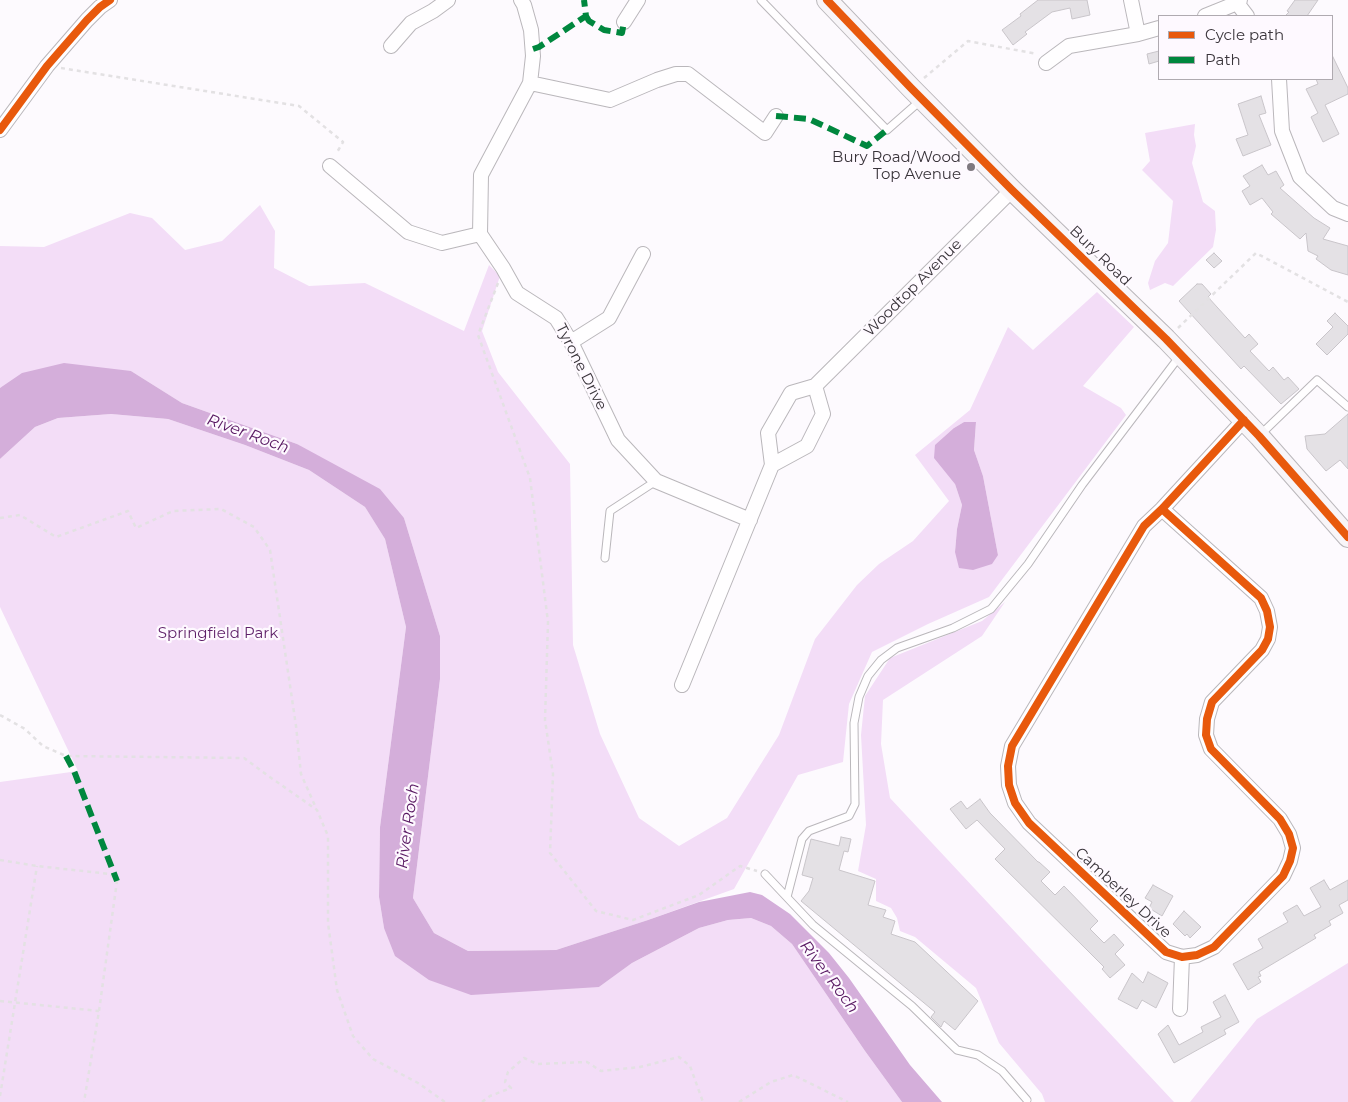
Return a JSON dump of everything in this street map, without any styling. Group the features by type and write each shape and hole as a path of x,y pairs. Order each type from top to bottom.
{"main road":[{"name":"Bury Road","path":"827,0 1012,190 1181,354 1259,436 1348,537"}],"street":[{"path":"0,130 47,66 87,20 110,0"},
{"path":"391,46 411,23 448,0"},
{"path":"330,166 408,232 442,243 480,234 481,174 530,82 533,56 532,30 521,0"},
{"path":"624,22 638,0"},
{"path":"1131,0 1138,34"},
{"path":"1207,15 1239,1 1246,15"},
{"path":"1050,60 1069,46 1138,34 1158,28"},
{"path":"530,82 610,100 657,80 676,74 688,74 765,134 776,116"},
{"path":"1279,80 1282,131 1300,177 1333,208 1348,214"},
{"name":"Woodtop Avenue","path":"682,685 772,465 768,433 791,393 815,386 1012,190"},
{"name":"Tyrone Drive","path":"480,234 517,293 556,318 571,342 618,440 656,481 750,520"},
{"path":"571,342 609,318 643,254"},
{"path":"772,465 807,446 823,414 815,386"},
{"name":"Camberley Drive","path":"1182,957 1166,952 1029,823 1015,803 1008,785 1008,766 1012,746 1144,526 1244,420"},
{"path":"1162,508 1261,598 1267,611 1270,627 1268,639 1262,650 1212,702 1207,719 1206,735 1211,749 1280,820 1289,834 1293,848 1290,861 1283,876 1214,947 1196,955 1182,957 1180,1010"}],"lane":[{"path":"761,0 887,130 917,94"},
{"path":"787,897 802,839 809,831 849,816 854,804 854,723 859,697 868,676 880,660 898,648 952,628 991,609 1028,564 1082,485 1181,354"},
{"path":"1259,436 1317,380 1348,408"},
{"path":"605,558 610,511 656,481"},
{"path":"765,874 813,925 912,1006 958,1050 978,1056 1002,1071 1027,1100"}],"path":[{"path":"917,94 968,41 1050,60"},
{"path":"47,66 299,106 343,142 330,166"},
{"path":"1166,339 1256,253 1348,302"},
{"path":"503,268 478,335 530,478 548,622 545,720 553,774 550,852 596,911 633,920 699,895 740,866 765,874"},
{"path":"0,518 20,515 56,537 128,511 136,528 173,511 221,509 254,527 270,550 296,726 301,774 328,836 328,923 337,990 353,1036 373,1059 418,1083 445,1102"},
{"path":"0,715 25,729 43,746 66,756 244,758 266,776 317,810"},
{"path":"0,860 110,874 117,881 84,1102"},
{"path":"0,1096 37,866"},
{"path":"0,1001 99,1011"},
{"path":"482,1102 490,1096 511,1088 505,1082 508,1072 524,1058 537,1064 587,1062 601,1071 640,1067 679,1057 690,1066 703,1102"},
{"path":"739,1102 771,1082 793,1075 848,1102"}],"green space":[{"path":"1195,124 1196,146 1192,163 1203,202 1215,211 1216,230 1213,247 1173,286 1165,283 1150,290 1148,283 1155,261 1168,243 1173,201 1142,170 1150,161 1145,133"},
{"path":"260,205 275,231 274,268 309,286 365,283 464,331 489,265 500,276 482,331 498,372 570,464 573,645 600,734 639,818 679,846 727,818 779,735 815,639 857,585 879,564 913,541 949,501 915,455 970,410 1008,327 1033,350 1097,292 1134,327 1083,386 1121,408 1126,415 989,597 928,624 872,652 849,704 843,762 798,775 734,889 556,950 468,951 434,933 413,898 440,679 440,636 404,518 297,444 182,403 131,371 0,388 0,246 44,247 130,213 152,218 185,250 222,241","holes":["964,422 976,422 974,450 983,476 998,555 955,552 962,505 955,484 954,428"]},
{"name":"Springfield Park","path":"111,414 168,419 245,445 309,470 365,507 385,539 406,627 380,827 379,897 384,928 599,987 632,963 699,928 728,920 751,918 771,926 792,944 902,1102 0,1102 0,782 78,771 0,607 0,459 35,427 58,418"},
{"path":"1005,602 982,636 883,700 881,744 890,798 1174,1102 1045,1102 1042,1094 999,1043 976,988 915,937 900,931 897,918 891,908 876,901 876,879 858,871 866,825 861,735 865,696 890,658 982,621"},
{"path":"1348,963 1348,1102 1190,1102 1257,1019"}],"water":[{"name":"River Roch","path":"64,363 131,371 182,403 297,444 380,489 404,518 440,636 440,679 413,898 434,933 468,951 556,950 699,902 750,892 762,895 790,914 829,953 849,978 910,1065 942,1102 902,1102 792,944 771,926 751,918 728,920 699,928 632,963 599,987 471,995 429,980 395,956 384,928 379,897 380,827 406,627 385,539 365,507 309,470 245,445 168,419 111,414 58,418 35,427 0,459 0,388 22,373"},
{"path":"964,422 976,422 974,450 983,476 998,555 992,564 973,570 959,568 955,552 962,505 955,484 934,458 935,445 954,428"}],"building":[{"path":"1038,0 1087,0 1090,15 1072,19 1070,8 1052,12 1025,32 1027,34 1013,45 1002,30"},
{"path":"1295,0 1318,0 1308,15 1286,15 1289,12 1287,11"},
{"path":"1158,51 1158,61 1149,64 1147,54"},
{"path":"1333,57 1348,88 1348,94 1325,105 1339,134 1323,142 1311,117 1318,113 1306,89 1318,84 1316,80 1333,80"},
{"path":"1261,96 1266,113 1259,115 1271,145 1243,156 1236,139 1248,135 1238,104"},
{"path":"1262,165 1268,175 1276,171 1284,185 1280,188 1314,218 1330,228 1323,239 1348,246 1348,275 1331,270 1316,259 1318,256 1308,251 1306,233 1300,239 1271,214 1273,212 1262,198 1250,205 1242,191 1250,186 1243,176"},
{"path":"1214,253 1222,261 1214,268 1206,260"},
{"path":"1197,284 1202,284 1211,294 1208,297 1245,338 1249,334 1258,344 1250,351 1269,371 1273,367 1284,380 1288,377 1299,389 1281,404 1244,366 1241,369 1179,301"},
{"path":"1335,313 1348,326 1348,334 1327,355 1316,344 1333,327 1327,321"},
{"path":"1348,414 1348,469 1340,460 1326,471 1307,449 1305,436 1325,434"},
{"path":"980,799 990,813 1050,872 1041,881 1055,895 1064,886 1098,921 1090,929 1104,943 1114,934 1124,945 1115,954 1125,965 1110,978 1102,969 1104,967 995,859 1005,849 977,820 966,829 950,809 961,801 967,809"},
{"path":"841,837 851,839 848,852 844,851 839,870 875,881 868,905 886,910 883,917 895,921 891,934 915,942 978,1001 955,1030 944,1021 941,1027 931,1017 935,1012 801,901 809,891 813,878 802,875 811,839 839,846"},
{"path":"1324,880 1330,890 1348,880 1348,900 1339,905 1343,913 1329,921 1331,925 1314,935 1316,938 1259,972 1261,976 1258,977 1261,982 1248,990 1233,964 1263,948 1258,939 1288,922 1283,913 1297,905 1304,916 1321,907 1310,888"},
{"path":"1153,885 1173,896 1162,916 1149,908 1152,902 1145,898"},
{"path":"1184,911 1201,927 1190,938 1187,934 1185,936 1173,924"},
{"path":"1148,972 1168,983 1156,1008 1142,1000 1137,1009 1118,999 1132,973 1143,983"},
{"path":"1225,995 1239,1022 1224,1030 1226,1034 1174,1063 1158,1034 1168,1025 1179,1045 1203,1032 1201,1027 1221,1017 1213,1002"}],"marked path":[{"path":"533,49 586,16 584,0"},
{"path":"586,16 589,21 604,30 622,33 624,22"},
{"path":"776,116 809,119 867,146 887,130"},
{"path":"66,756 74,771 117,881"}],"cycle path":[{"path":"0,130 47,66 87,20 110,0"},
{"path":"827,0 1012,190 1166,339 1259,436 1348,537"},
{"path":"1162,509 1261,598 1267,611 1270,627 1268,639 1262,650 1212,702 1207,719 1206,735 1211,749 1280,819 1289,834 1293,848 1290,861 1283,876 1214,947 1197,955 1182,957 1166,952 1029,823 1015,803 1009,785 1008,766 1012,746 1144,526 1244,420"}],"place":[{"name":"Bury Road/Wood Top Avenue","path":"971,167"}]}
